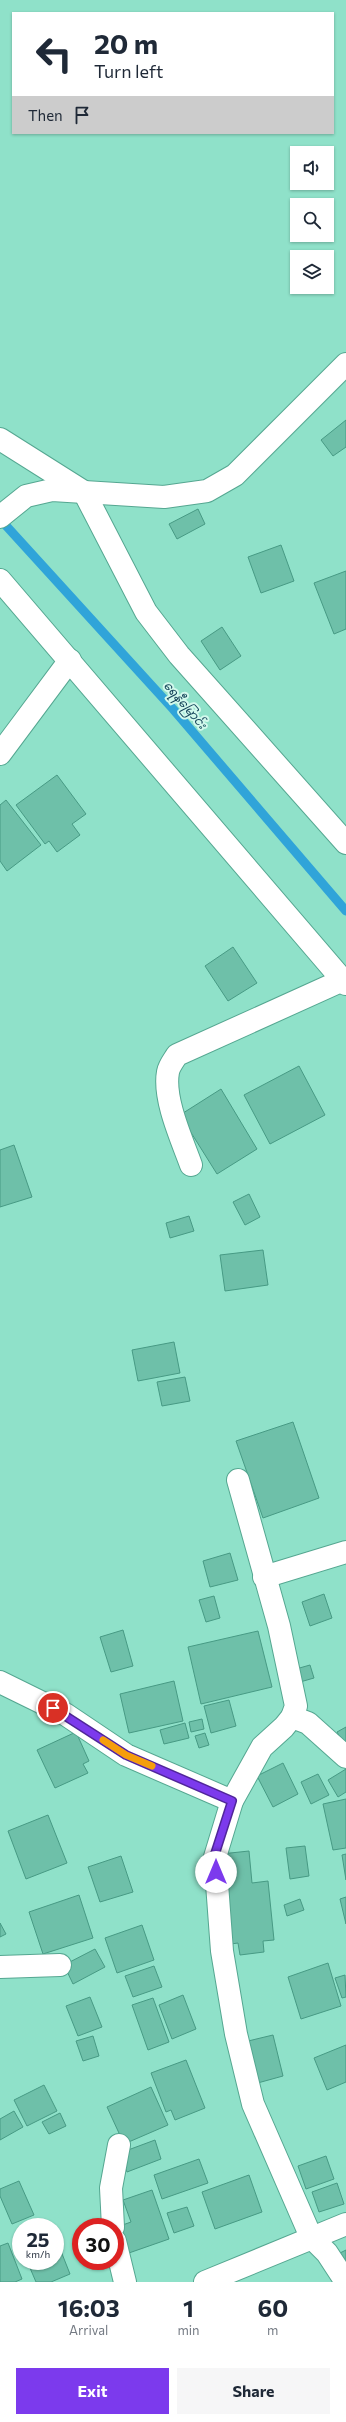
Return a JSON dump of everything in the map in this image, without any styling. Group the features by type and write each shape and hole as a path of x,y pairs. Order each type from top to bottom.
{"street":[{"path":"0,517 26,496 52,490 164,497 207,491 235,476 346,364"},
{"path":"0,439 84,492 146,612 179,655 346,843"},
{"path":"0,580 344,982 176,1055 168,1071 168,1088 173,1114 191,1165"},
{"path":"0,754 70,660"},
{"path":"238,1480 279,1626 296,1706 292,1717 262,1747 232,1801 214,1857 222,1951 236,2034 253,2104 311,2237 326,2253 346,2282"},
{"path":"264,1577 346,1552"},
{"path":"0,1682 65,1714 126,1755 232,1801"},
{"path":"292,1717 308,1723 346,1757"},
{"path":"0,1967 60,1965"},
{"path":"113,2218 111,2188 119,2145"},
{"path":"205,2282 311,2237 346,2224"},
{"path":"122,2270 125,2282"}],"building":[{"path":"346,420 346,447 333,456 321,440"},
{"path":"198,509 205,524 177,539 169,524"},
{"path":"281,545 294,581 261,593 248,557"},
{"path":"346,571 346,629 334,634 314,583"},
{"path":"222,627 241,656 220,670 201,641"},
{"path":"57,775 86,814 72,824 80,835 57,852 49,841 45,844 16,805"},
{"path":"6,800 41,845 7,871 0,861 0,805"},
{"path":"233,947 257,983 228,1001 205,966"},
{"path":"299,1066 325,1115 270,1144 244,1095"},
{"path":"221,1089 257,1149 217,1174 180,1115"},
{"path":"14,1145 32,1197 0,1207 0,1150"},
{"path":"249,1194 260,1217 245,1225 233,1202"},
{"path":"189,1216 194,1231 170,1238 166,1223"},
{"path":"263,1250 268,1285 225,1291 220,1255"},
{"path":"174,1342 180,1373 138,1381 132,1350"},
{"path":"185,1377 190,1401 162,1406 157,1382"},
{"path":"293,1422 319,1498 263,1518 236,1441"},
{"path":"230,1553 238,1580 210,1587 203,1561"},
{"path":"324,1594 332,1618 310,1626 302,1602"},
{"path":"214,1596 220,1618 206,1622 199,1600"},
{"path":"123,1630 133,1666 111,1672 100,1637"},
{"path":"258,1631 272,1687 201,1704 188,1647"},
{"path":"310,1665 314,1678 300,1682 296,1669"},
{"path":"174,1681 183,1721 129,1733 120,1694"},
{"path":"229,1700 236,1726 211,1733 204,1706"},
{"path":"202,1719 204,1729 191,1732 189,1722"},
{"path":"185,1723 189,1738 164,1744 160,1730"},
{"path":"346,1727 346,1748 337,1732"},
{"path":"76,1732 89,1761 83,1764 88,1773 55,1788 37,1750"},
{"path":"205,1733 209,1745 199,1748 195,1736"},
{"path":"283,1763 298,1794 273,1807 257,1776"},
{"path":"346,1769 346,1792 338,1797 328,1780"},
{"path":"318,1774 329,1795 311,1804 301,1782"},
{"path":"346,1799 346,1848 333,1850 323,1804"},
{"path":"48,1815 67,1863 26,1879 8,1831"},
{"path":"305,1846 309,1876 290,1879 286,1848"},
{"path":"249,1851 252,1883 268,1881 274,1940 263,1941 264,1952 240,1955 238,1943 231,1944 221,1854"},
{"path":"346,1854 346,1880 342,1855"},
{"path":"121,1856 133,1892 100,1902 88,1867"},
{"path":"79,1895 93,1938 43,1954 29,1912"},
{"path":"346,1897 346,1924 340,1899"},
{"path":"300,1899 304,1910 287,1916 284,1905"},
{"path":"0,1923 6,1934 0,1937"},
{"path":"142,1925 154,1960 117,1973 105,1938"},
{"path":"95,1949 105,1967 73,1984 64,1965"},
{"path":"328,1963 341,2006 301,2019 288,1977"},
{"path":"154,1966 162,1987 133,1997 125,1976"},
{"path":"345,1975 346,1997 342,1998 335,1978"},
{"path":"183,1995 196,2029 172,2039 159,2005"},
{"path":"90,1997 102,2027 78,2036 66,2006"},
{"path":"153,1998 169,2042 148,2050 132,2005"},
{"path":"273,2035 283,2076 254,2084 244,2042"},
{"path":"93,2036 99,2056 83,2061 76,2041"},
{"path":"346,2045 346,2082 327,2090 314,2058"},
{"path":"186,2060 205,2108 175,2120 171,2110 166,2112 151,2073"},
{"path":"44,2085 57,2111 27,2126 14,2100"},
{"path":"151,2087 168,2125 124,2144 107,2107"},
{"path":"14,2111 23,2127 0,2140 0,2119"},
{"path":"60,2113 66,2126 49,2134 42,2122"},
{"path":"155,2140 161,2159 127,2172 120,2153"},
{"path":"326,2156 334,2179 306,2189 298,2166"},
{"path":"199,2159 208,2183 162,2199 154,2175"},
{"path":"249,2175 262,2212 215,2229 202,2192"},
{"path":"19,2181 34,2215 27,2218 12,2218 12,2224 0,2196 0,2189"},
{"path":"337,2183 344,2204 319,2212 312,2192"},
{"path":"152,2190 169,2239 126,2254 124,2248 124,2224 131,2222 123,2200"},
{"path":"187,2207 194,2226 174,2233 167,2213"},
{"path":"8,2243 12,2253 12,2270 18,2270 22,2279 15,2282 0,2282 0,2246"},
{"path":"346,2250 346,2270 338,2254"},
{"path":"64,2259 70,2274 51,2282 36,2282 31,2270 64,2270"}],"waterway":[{"name":"ရေနီမြောင်း","path":"0,519 173,709 346,911"}],"slow traffic":[{"path":"103,1740 126,1755 152,1766"}],"route":[{"path":"53,1708 65,1714 126,1755 232,1801 214,1857 216,1872"}]}
